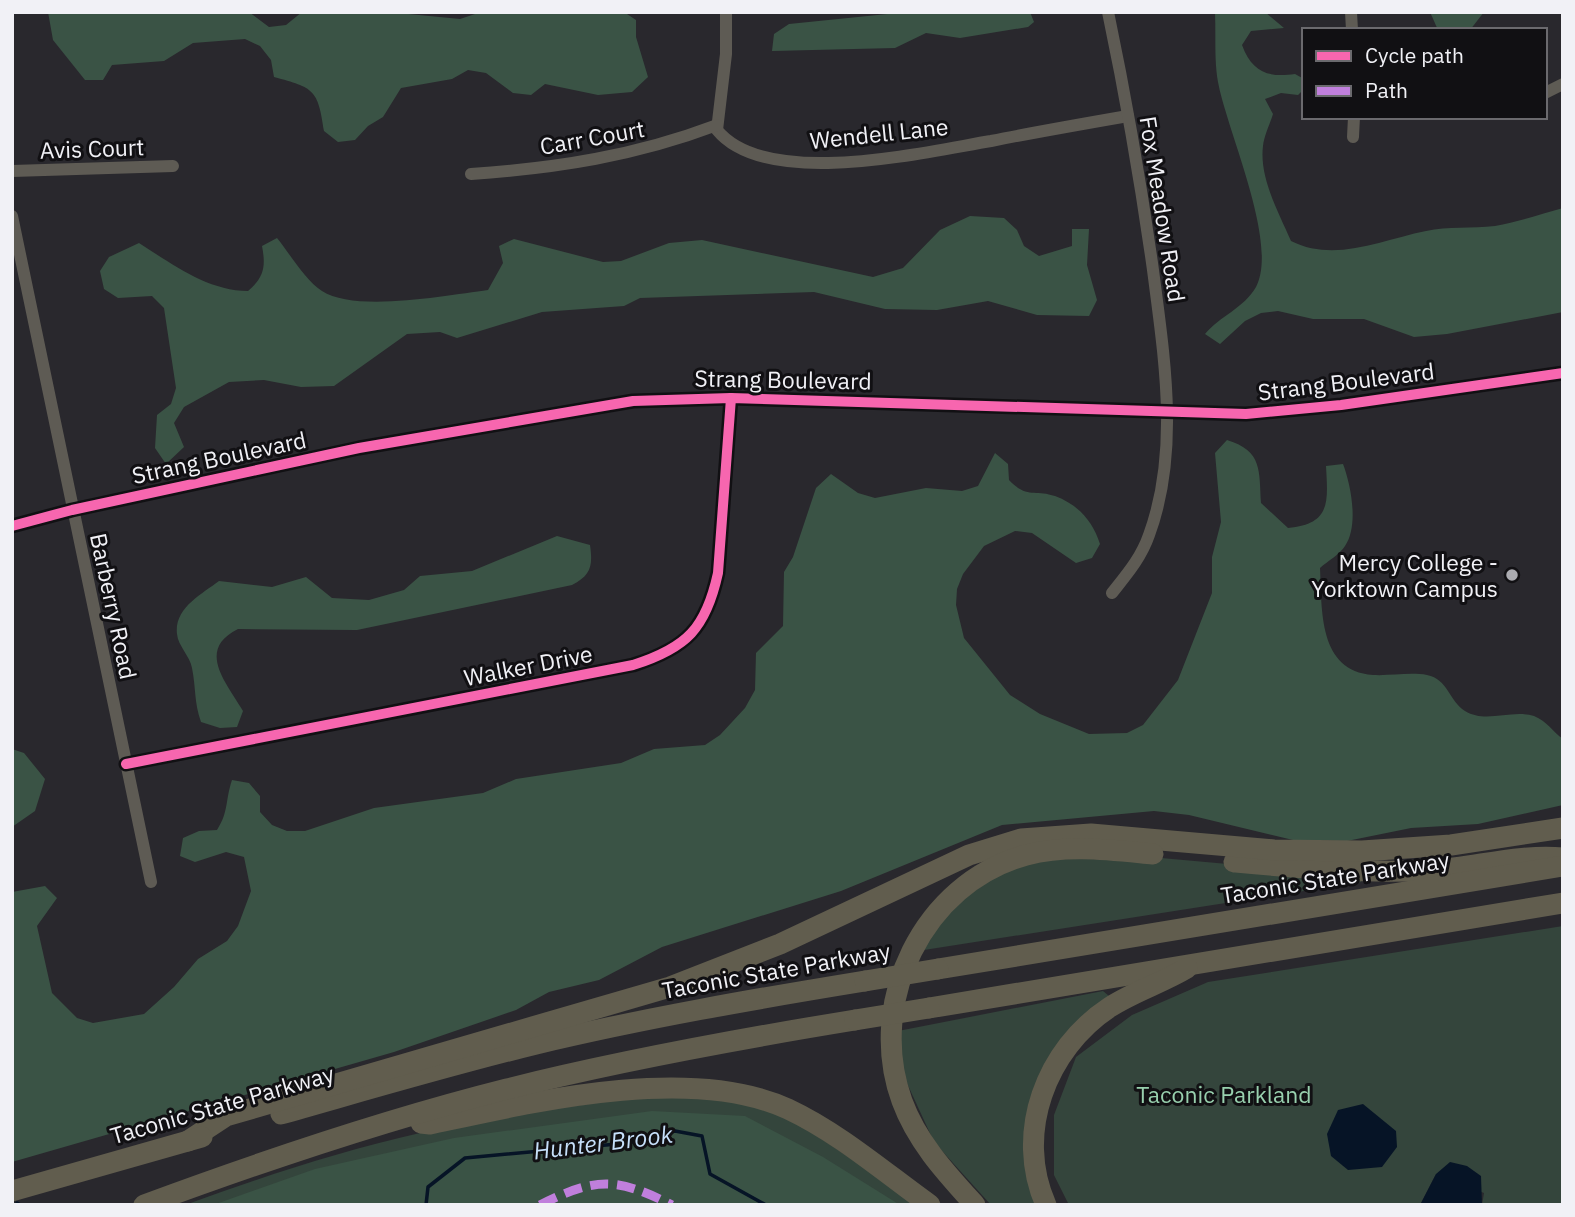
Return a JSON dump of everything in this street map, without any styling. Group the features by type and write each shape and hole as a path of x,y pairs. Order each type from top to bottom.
{"highway":[{"path":"188,1141 226,1116 600,1009 699,976 810,931 969,855 1021,839 1091,834 1273,850 1350,852 1451,845 1563,828"},
{"path":"975,1205 933,1156 913,1124 895,1076 891,1028 899,984 919,936 951,899 981,876 1026,855 1070,849 1365,871 1460,868 1537,855 1563,858"},
{"name":"Taconic State Parkway","path":"12,1191 448,1066 670,1014 1563,866"},
{"path":"144,1205 394,1120 506,1089 638,1059 1196,962 1563,903"},
{"path":"1046,1205 1036,1174 1033,1136 1039,1099 1055,1065 1075,1038 1105,1010 1135,993 1160,985 1196,962"},
{"path":"394,1120 430,1124 532,1105 642,1090 686,1088 724,1091 762,1100 810,1121 930,1205"}],"street":[{"path":"717,125 726,54 726,12"},
{"name":"Fox Meadow Road","path":"1108,12 1144,201 1158,307 1167,414 1160,491 1151,532 1142,553 1112,593"},
{"path":"1547,92 1563,85"},
{"name":"Wendell Lane","path":"717,125 723,137 749,151 778,159 836,164 899,157 1128,116"},
{"path":"1353,136 1354,119"},
{"name":"Carr Court","path":"471,174 600,160 643,151 717,125"},
{"name":"Avis Court","path":"12,172 173,166"},
{"name":"Barberry Road","path":"12,216 151,881"},
{"name":"Strang Boulevard","path":"12,526 72,510 359,448 598,406 672,398 1084,408 1167,414 1246,414 1340,405 1563,373"},
{"name":"Walker Drive","path":"126,764 633,665 658,657 688,640 701,623 712,599 718,573 731,398"}],"green space":[{"path":"48,12 249,12 269,27 286,25 302,12 388,12 460,19 481,12 624,12 636,20 636,37 648,77 632,92 598,95 545,84 531,95 513,93 486,73 468,70 452,79 401,88 383,117 368,126 355,140 338,142 324,131 319,106 312,92 298,84 274,77 271,60 260,46 245,39 193,43 164,61 112,65 103,80 85,80 53,40"},
{"path":"907,12 1030,12 1034,22 1028,27 960,38 926,33 895,48 772,51 774,34 789,24"},
{"path":"1215,12 1265,12 1284,28 1251,31 1242,45 1251,61 1262,71 1277,75 1295,74 1302,78 1302,91 1298,95 1281,93 1265,99 1273,114 1264,142 1264,170 1271,195 1291,241 1324,250 1358,248 1434,229 1495,226 1563,208 1563,312 1447,334 1414,337 1364,319 1313,319 1278,311 1261,313 1245,321 1220,344 1205,334 1251,294 1256,287 1261,268 1261,243 1256,216 1223,103 1216,56"},
{"path":"1430,12 1484,12 1472,28 1437,28"},
{"path":"970,216 1004,218 1017,230 1024,246 1039,256 1072,246 1072,229 1089,229 1087,265 1097,300 1089,316 1037,315 988,301 937,310 885,309 814,292 640,298 624,306 542,312 457,338 440,332 407,334 334,386 301,387 264,380 229,382 184,407 174,423 184,447 166,464 155,448 157,415 171,404 176,388 164,308 152,296 118,298 104,289 100,271 109,257 139,243 205,281 233,290 248,291 258,281 262,271 262,246 277,238 304,274 322,291 356,301 403,301 488,290 503,263 499,246 514,239 603,262 621,261 669,243 702,240 873,277 903,268 940,230"},
{"path":"1227,440 1253,456 1259,472 1261,503 1288,528 1302,526 1319,516 1326,500 1326,466 1343,464 1351,494 1352,528 1343,549 1320,568 1323,619 1333,650 1342,662 1355,671 1373,675 1414,674 1434,677 1460,707 1473,715 1525,714 1543,721 1563,739 1563,805 1478,824 1411,828 1347,841 1293,840 1189,815 1154,811 1002,825 841,891 662,947 599,980 549,992 516,1010 394,1052 12,1162 12,892 45,886 57,898 37,926 52,993 77,1018 93,1023 144,1014 174,987 198,959 227,941 238,926 251,891 244,857 226,852 195,862 180,856 183,838 199,831 217,830 225,811 232,780 249,783 260,796 260,812 272,825 287,831 305,831 374,808 483,793 516,779 621,763 654,749 705,745 720,735 745,708 755,690 756,653 783,626 784,572 793,557 816,488 831,474 858,493 875,498 926,488 962,491 978,486 995,453 1008,464 1009,480 1015,486 1026,492 1055,496 1078,509 1093,528 1100,544 1092,558 1076,563 1032,533 1015,531 984,546 963,574 957,589 956,605 964,638 1010,695 1040,714 1089,734 1127,733 1143,725 1178,680 1212,593 1212,557 1221,522 1215,453"},
{"path":"557,536 590,545 589,569 572,585 357,630 238,629 225,637 217,657 223,678 243,711 237,727 220,728 201,722 192,668 178,638 177,625 184,609 219,581 272,587 306,577 332,598 369,600 404,590 420,576 472,571"},
{"path":"12,749 24,753 45,779 35,811 12,827"},
{"path":"1128,855 1359,876 1361,882 924,950 927,934 957,903 1011,866 1052,856"},
{"name":"Taconic Parkland","path":"1563,926 1563,1205 1482,1205 1484,1193 1436,1174 1420,1205 1069,1205 1054,1175 1054,1115 1076,1057 1132,1015 1208,982"},
{"path":"1103,991 1109,996 1033,1090 1043,1205 991,1205 934,1142 900,1068 898,1031"},
{"path":"657,1095 709,1095 786,1115 920,1205 185,1205 301,1165 420,1133 508,1116"},
{"path":"652,1111 745,1116 823,1157 900,1205 213,1205 315,1169 454,1138"}],"water":[{"path":"1363,1104 1396,1131 1397,1147 1382,1167 1348,1170 1331,1156 1327,1134 1338,1110"},
{"path":"1450,1162 1467,1166 1481,1176 1482,1205 1420,1205 1436,1174"}],"waterway":[{"name":"Hunter Brook","path":"426,1205 428,1187 465,1158 628,1143 675,1131 702,1136 710,1174 766,1205"}],"marked path":[{"path":"540,1205 576,1189 606,1184 636,1189 672,1205"}],"cycle path":[{"path":"12,526 72,510 359,448 633,401 731,398 1246,414 1341,405 1563,373"},
{"path":"126,764 633,665 667,651 680,643 700,622 718,573 731,398"}],"place":[{"name":"Mercy College - Yorktown Campus","path":"1512,575"}]}
